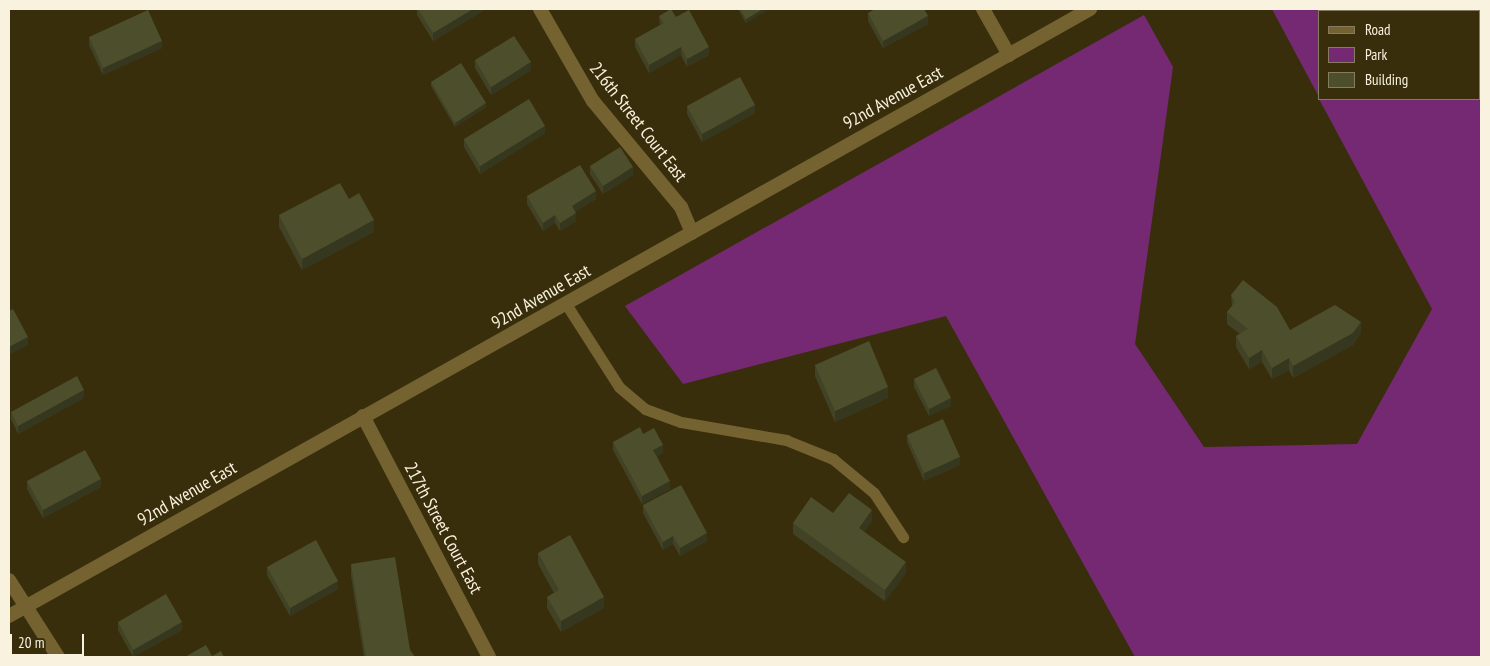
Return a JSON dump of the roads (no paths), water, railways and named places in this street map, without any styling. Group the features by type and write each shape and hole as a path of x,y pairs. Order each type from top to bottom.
{"street":[{"name":"216th Street Court East","path":"540,9 593,100 681,207 692,233"},
{"path":"983,9 1008,55"},
{"name":"92nd Avenue East","path":"9,616 1090,9"},
{"name":"217th Street Court East","path":"363,416 489,657"},
{"path":"9,580 28,606 58,657"}],"lane":[{"path":"566,304 619,387 645,408 681,422 786,440 833,459 874,493 903,537"}]}
